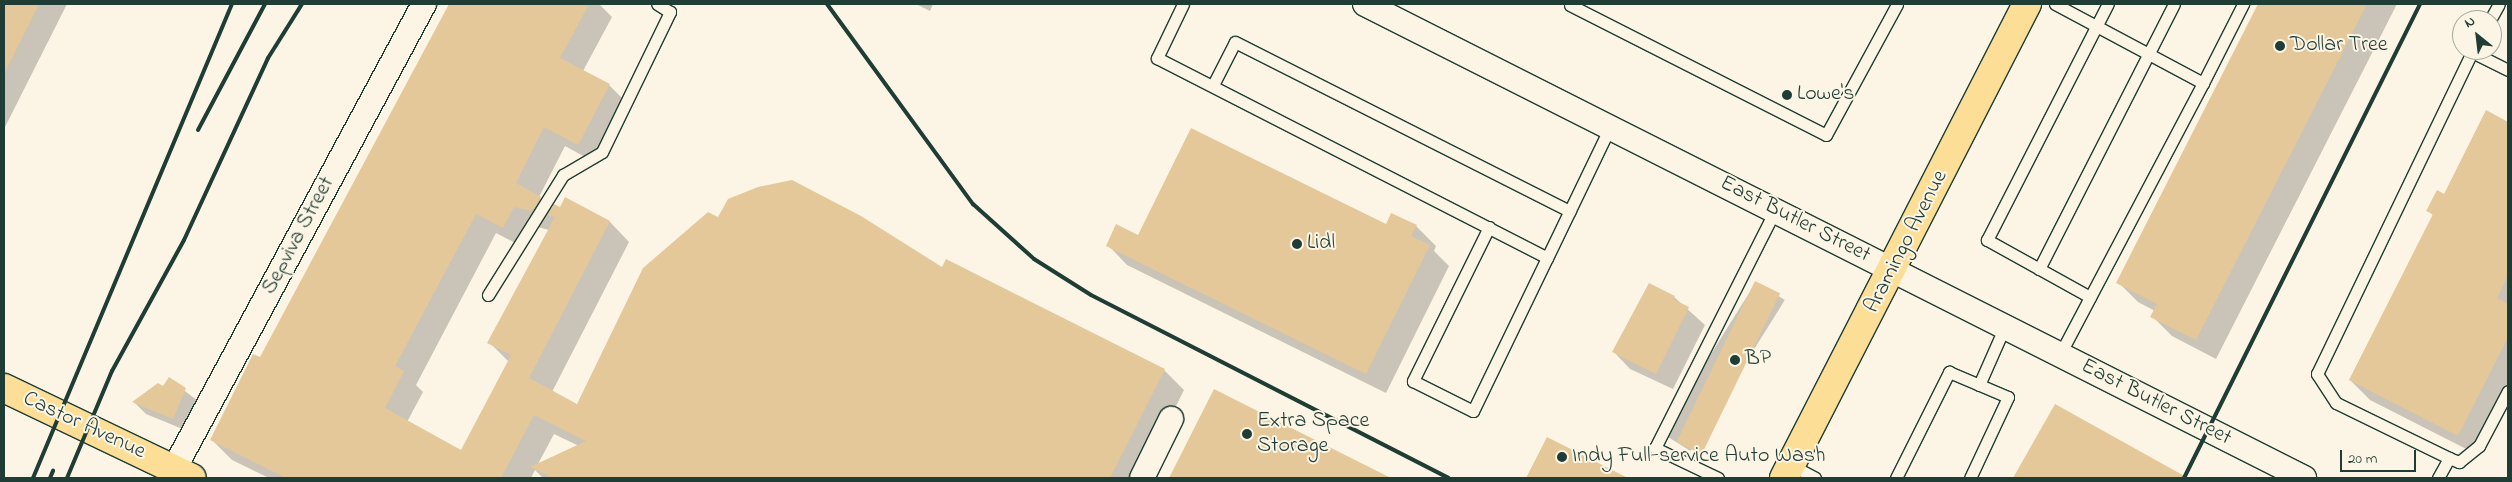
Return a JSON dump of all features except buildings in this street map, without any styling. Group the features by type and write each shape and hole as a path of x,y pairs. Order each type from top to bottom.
{"main road":[{"name":"Aramingo Avenue","path":"1787,472 1894,269 2027,4"},
{"name":"Castor Avenue","path":"4,388 183,474"}],"street":[{"name":"Sepviva Street","path":"183,474 424,4"},
{"name":"East Butler Street","path":"1365,4 1894,269 2304,478"},
{"path":"1142,478 1171,419"}],"lane":[{"path":"488,295 563,175 602,152 670,12 657,4"},
{"path":"1183,4 1157,58 1489,226 1547,258"},
{"path":"1570,5 1826,135 1897,4"},
{"path":"2055,4 2203,83"},
{"path":"2090,297 1987,240 2108,4"},
{"path":"2039,269 2174,4"},
{"path":"2060,354 2243,4"},
{"path":"1213,85 1235,42 1570,210"},
{"path":"2469,60 2317,374 2336,403 2459,462 2479,446 2508,391"},
{"path":"2490,60 2508,70"},
{"path":"1489,226 1413,381 1473,411 1610,127"},
{"path":"1718,478 1655,448 1775,210"},
{"path":"1979,385 2006,326"},
{"path":"1896,478 1949,372 2008,397 1970,478"},
{"path":"2438,478 2449,458"},
{"path":"1787,472 1815,478"}],"railway":[{"path":"33,478 232,4"},
{"path":"198,130 265,4"},
{"path":"67,478 112,371 184,240 268,58 302,4"},
{"path":"827,4 973,204 1034,259 1091,295 1449,478"},
{"path":"2184,478 2420,4"},
{"path":"50,478 53,471"}],"place":[{"name":"Dollar Tree","path":"2280,46"},
{"name":"Lowe's","path":"1787,95"},
{"name":"Lidl","path":"1297,244"},
{"name":"BP","path":"1735,360"},
{"name":"Extra Space Storage","path":"1247,434"},
{"name":"Indy Full-service Auto Wash","path":"1562,457"}]}
